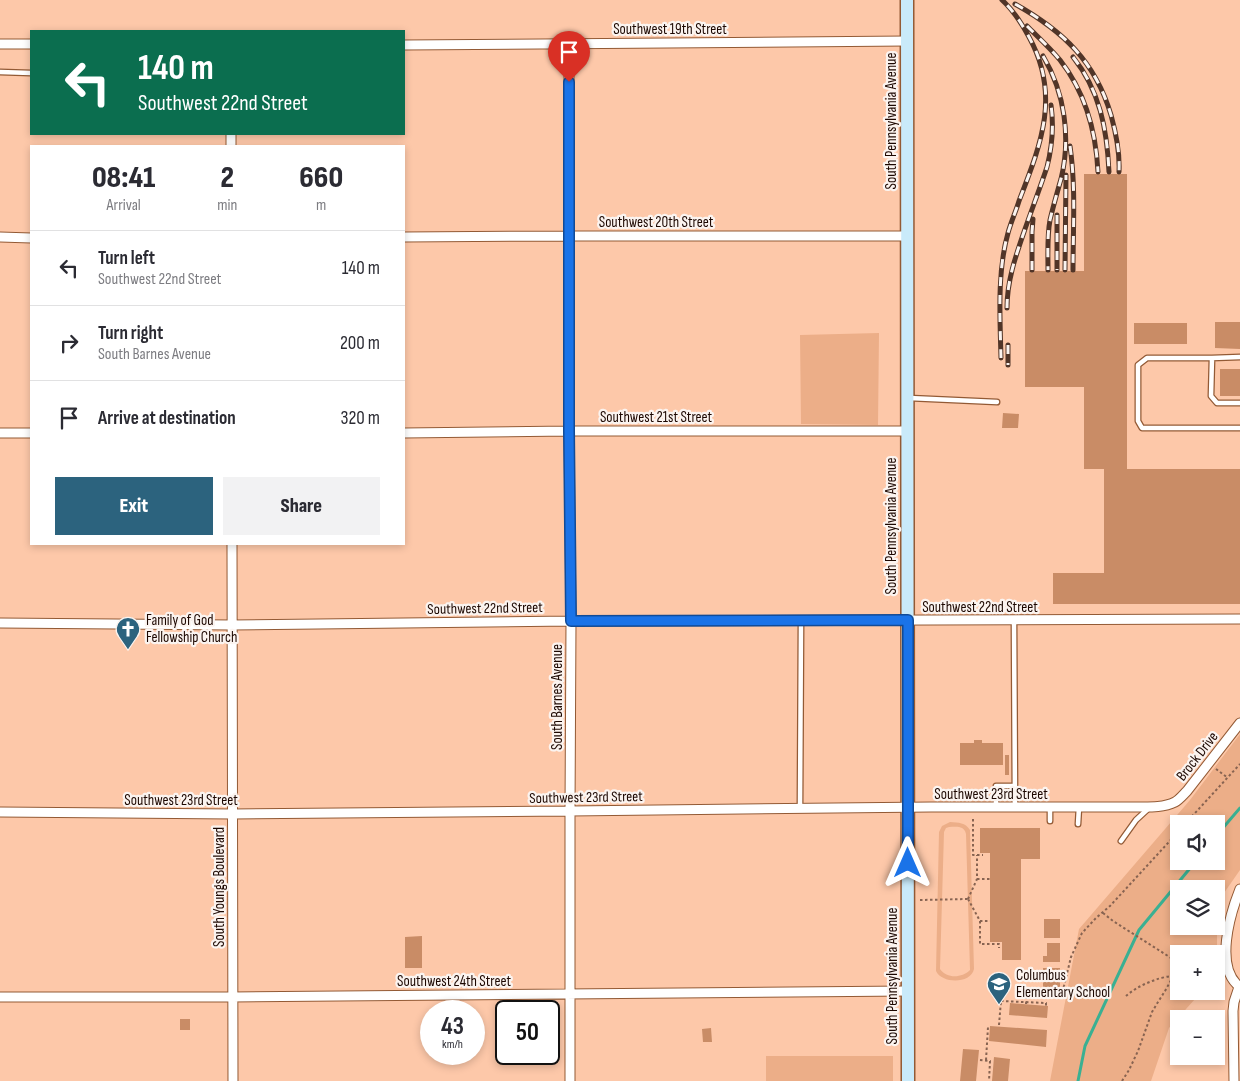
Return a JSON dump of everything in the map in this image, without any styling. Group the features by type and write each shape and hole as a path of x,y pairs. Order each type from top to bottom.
{"main road":[{"name":"South Pennsylvania Avenue","path":"907,0 908,1081"}],"street":[{"name":"Southwest 19th Street","path":"405,44 907,41"},
{"path":"0,44 30,44"},
{"name":"South Barnes Avenue","path":"569,44 570,1081"},
{"name":"Southwest 20th Street","path":"405,238 907,236"},
{"path":"0,237 30,238"},
{"name":"Southwest 21st Street","path":"405,433 908,431"},
{"path":"0,433 30,433"},
{"name":"South Youngs Boulevard","path":"232,545 233,1081"},
{"name":"Southwest 22nd Street","path":"0,623 232,625 571,621 1240,620"},
{"name":"Brock Drive","path":"1172,803 1187,791 1240,723"},
{"name":"Southwest 23rd Street","path":"0,812 233,814 570,812 908,807 1050,808 1151,806 1172,803"},
{"path":"1234,1081 1233,1011 1239,987 1231,977 1227,965 1226,952 1231,914 1240,889"},
{"name":"Southwest 24th Street","path":"0,997 232,997 908,991"}],"lane":[{"path":"0,72 30,73"},
{"path":"1240,357 1147,358 1138,365 1138,421 1142,428 1240,428"},
{"path":"1212,358 1211,396 1217,403 1240,403"},
{"path":"908,398 997,402"},
{"path":"1014,620 1012,651 1015,674 1015,808"},
{"path":"800,809 801,621"},
{"path":"1015,674 1021,674"},
{"path":"996,807 996,786 1015,786"},
{"path":"1121,841 1136,820 1151,806"},
{"path":"1078,824 1079,807"},
{"path":"1050,808 1050,821"}],"path":[{"path":"1208,763 1228,778"},
{"path":"1194,815 1240,764"},
{"path":"973,819 973,855 983,855"},
{"path":"1046,990 1063,990 1070,956 1084,931 1170,841"},
{"path":"968,900 977,879 977,855"},
{"path":"977,879 990,879"},
{"path":"920,900 968,900"},
{"path":"968,900 980,921 980,944 999,944 999,948"},
{"path":"1103,912 1170,958"},
{"path":"980,921 990,921"},
{"path":"1126,996 1143,985 1170,976"},
{"path":"1122,1081 1134,1061 1152,1012 1170,982"},
{"path":"999,1025 1002,988"},
{"path":"1026,1003 1027,988"},
{"path":"1001,1001 1046,1003 1046,1006"},
{"path":"986,1060 988,1027"},
{"path":"980,1060 990,1061 989,1081"}],"shaded area":[{"path":"879,333 878,425 801,424 800,335"},
{"path":"1240,734 1240,870 1225,892 1225,880 1170,880 1170,935 1217,935 1217,945 1170,945 1170,1000 1194,1000 1185,1010 1170,1010 1170,1027 1151,1081 1050,1081 1079,929 1170,823 1170,870 1225,870 1225,815 1177,815"},
{"path":"950,822 959,823 964,824 970,830 974,969 968,977 956,981 944,978 936,971 939,832 942,826","holes":["949,827 962,828 966,834 970,970 959,976 950,976 940,969 944,832"]},
{"path":"766,1056 893,1056 893,1081 766,1081"}],"building":[{"path":"1084,174 1127,174 1127,469 1240,469 1240,604 1053,604 1053,573 1104,573 1104,469 1084,469 1084,387 1025,387 1025,271 1084,271"},
{"path":"1215,322 1240,322 1240,349 1215,348"},
{"path":"1134,323 1187,323 1187,344 1134,344"},
{"path":"1220,369 1240,369 1240,396 1220,396"},
{"path":"1003,413 1019,414 1018,428 1002,428"},
{"path":"974,740 982,740 982,743 1003,743 1003,765 960,765 960,743 974,743"},
{"path":"1005,755 1009,755 1009,775 1005,775"},
{"path":"980,828 1040,828 1040,859 1021,859 1021,960 1002,960 1002,942 990,942 990,853 980,853"},
{"path":"1044,919 1060,919 1060,938 1044,938"},
{"path":"422,936 422,968 405,968 405,937"},
{"path":"1047,943 1060,943 1060,962 1043,962 1043,956 1047,956"},
{"path":"1043,968 1060,968 1060,987 1043,987"},
{"path":"1010,1003 1048,1006 1047,1018 1009,1015"},
{"path":"180,1019 190,1019 190,1030 180,1030"},
{"path":"990,1026 1047,1030 1046,1047 989,1041"},
{"path":"711,1028 712,1042 703,1042 702,1029"},
{"path":"963,1049 979,1050 976,1081 960,1081"},
{"path":"994,1057 1010,1059 1008,1081 992,1081"}],"waterway":[{"path":"1225,826 1240,808"},
{"path":"1078,1081 1085,1046 1139,930 1189,870"}],"railway":[{"path":"1001,358 1000,295 1004,248 1040,139 1046,99 1039,58 1023,27 1002,0"},
{"path":"1015,4 1048,25 1075,49 1096,79 1113,122 1118,150 1119,172"},
{"path":"1027,26 1060,60 1076,85 1092,127 1098,172"},
{"path":"1043,56 1061,100 1066,132 1064,163 1049,226 1048,270"},
{"path":"1073,57 1090,83 1096,97 1104,126 1109,172"},
{"path":"1007,308 1010,278 1015,258 1049,159 1052,129 1051,105"},
{"path":"1070,146 1074,192 1073,270"},
{"path":"1065,270 1066,175"},
{"path":"1057,215 1057,270"},
{"path":"1032,270 1033,219"},
{"path":"1008,345 1008,365"}],"place":[{"name":"Family of God Fellowship Church","path":"128,650"},
{"name":"Columbus Elementary School","path":"999,1005"}],"route":[{"path":"569,82 571,621 908,620 908,863"}]}
